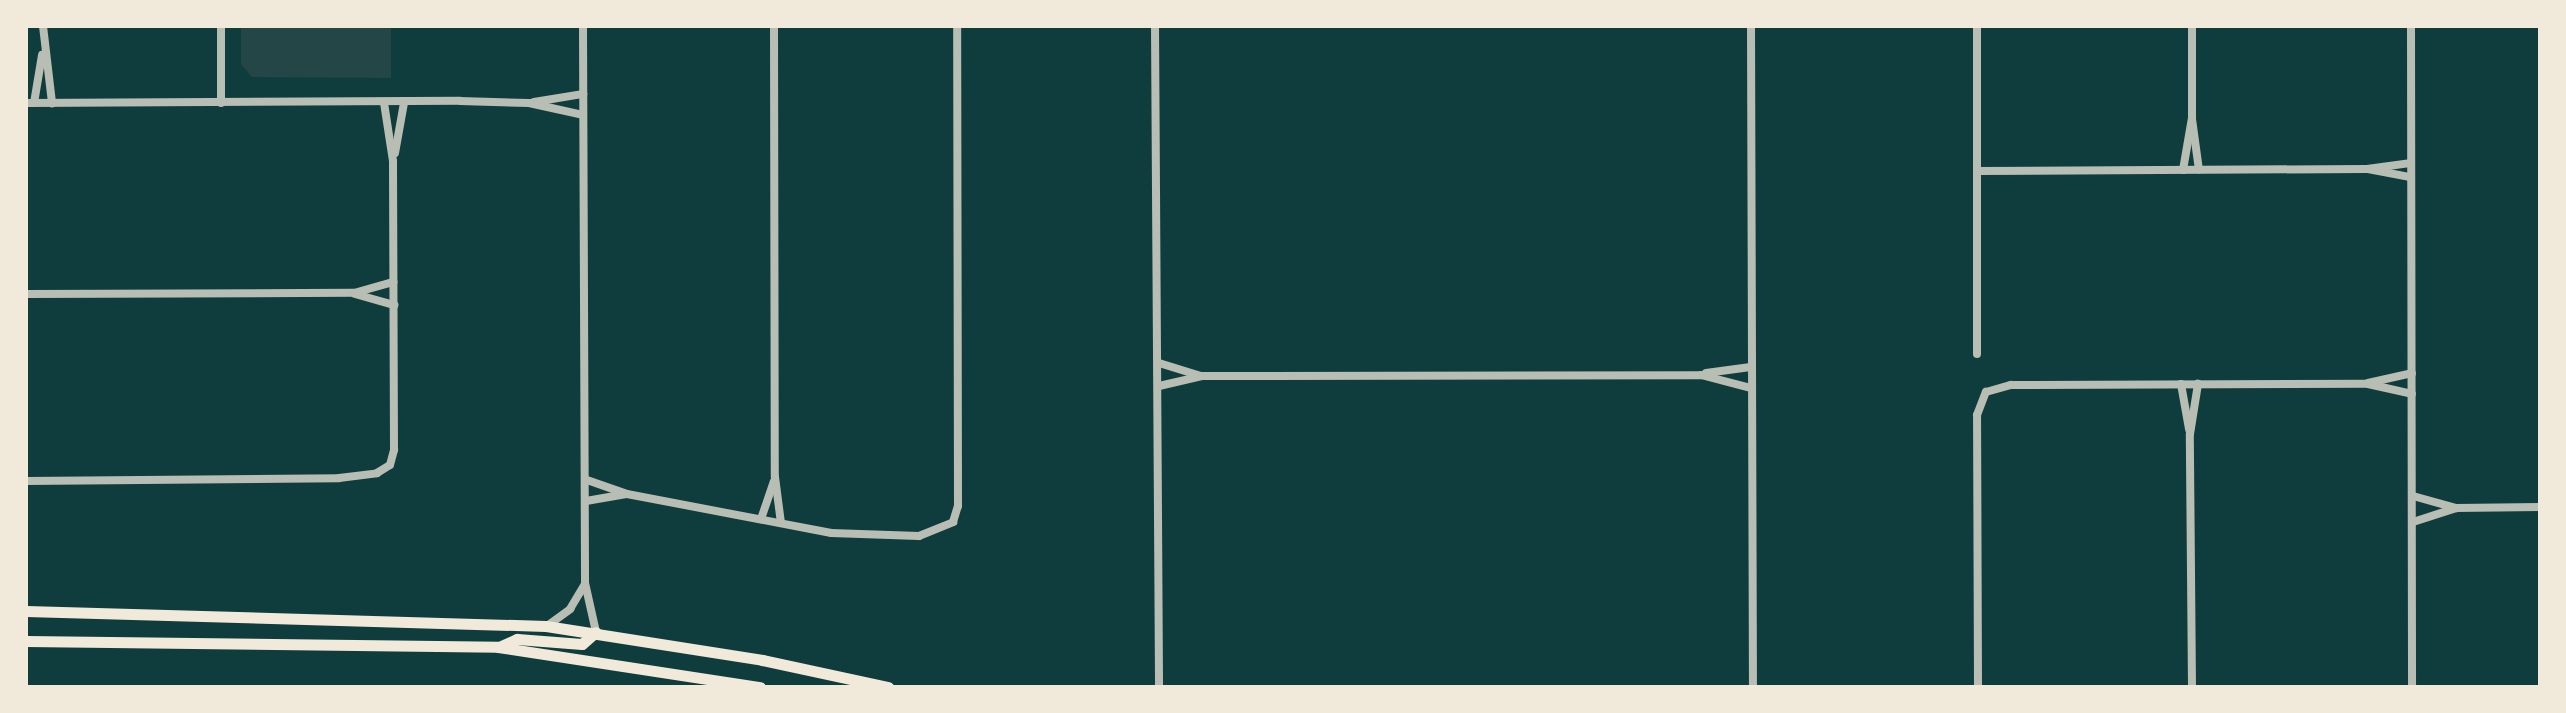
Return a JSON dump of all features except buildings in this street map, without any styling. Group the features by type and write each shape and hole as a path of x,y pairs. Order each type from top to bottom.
{"main road":[{"path":"26,611 546,626 596,632 888,687"},
{"path":"498,647 517,639 582,644 596,632"},
{"path":"26,641 498,647 760,687"}],"street":[{"path":"43,26 43,50 52,103"},
{"path":"221,26 221,103"},
{"path":"583,26 585,583 596,632"},
{"path":"774,26 775,477 781,523"},
{"path":"587,480 627,494 781,523 880,537 947,529 958,506 957,26"},
{"path":"1155,26 1159,687"},
{"path":"1751,26 1753,687"},
{"path":"1977,26 1977,354"},
{"path":"2192,26 2192,118 2199,170"},
{"path":"2411,26 2412,687"},
{"path":"43,50 30,103 529,103 583,94"},
{"path":"26,481 339,478 377,473 390,465 394,450 393,161 384,103"},
{"path":"393,161 404,103"},
{"path":"529,103 583,115"},
{"path":"2183,170 2192,118"},
{"path":"1977,171 2367,169 2410,163"},
{"path":"2367,169 2410,177"},
{"path":"26,294 354,293 393,282"},
{"path":"354,293 394,305"},
{"path":"1159,363 1202,376"},
{"path":"1159,386 1202,376 1701,375 1751,367"},
{"path":"2368,384 2412,373"},
{"path":"1701,375 1751,388"},
{"path":"2181,384 2190,434"},
{"path":"2192,687 2190,434 2198,384"},
{"path":"1978,687 1977,415 1986,392 2011,385 2368,384 2412,394"},
{"path":"761,519 775,477"},
{"path":"586,501 627,494"},
{"path":"2413,496 2456,508 2540,507"},
{"path":"2413,522 2456,508"},
{"path":"546,626 570,609 585,583"}],"shaded area":[{"path":"241,26 391,26 391,78 252,77 241,64"}]}
